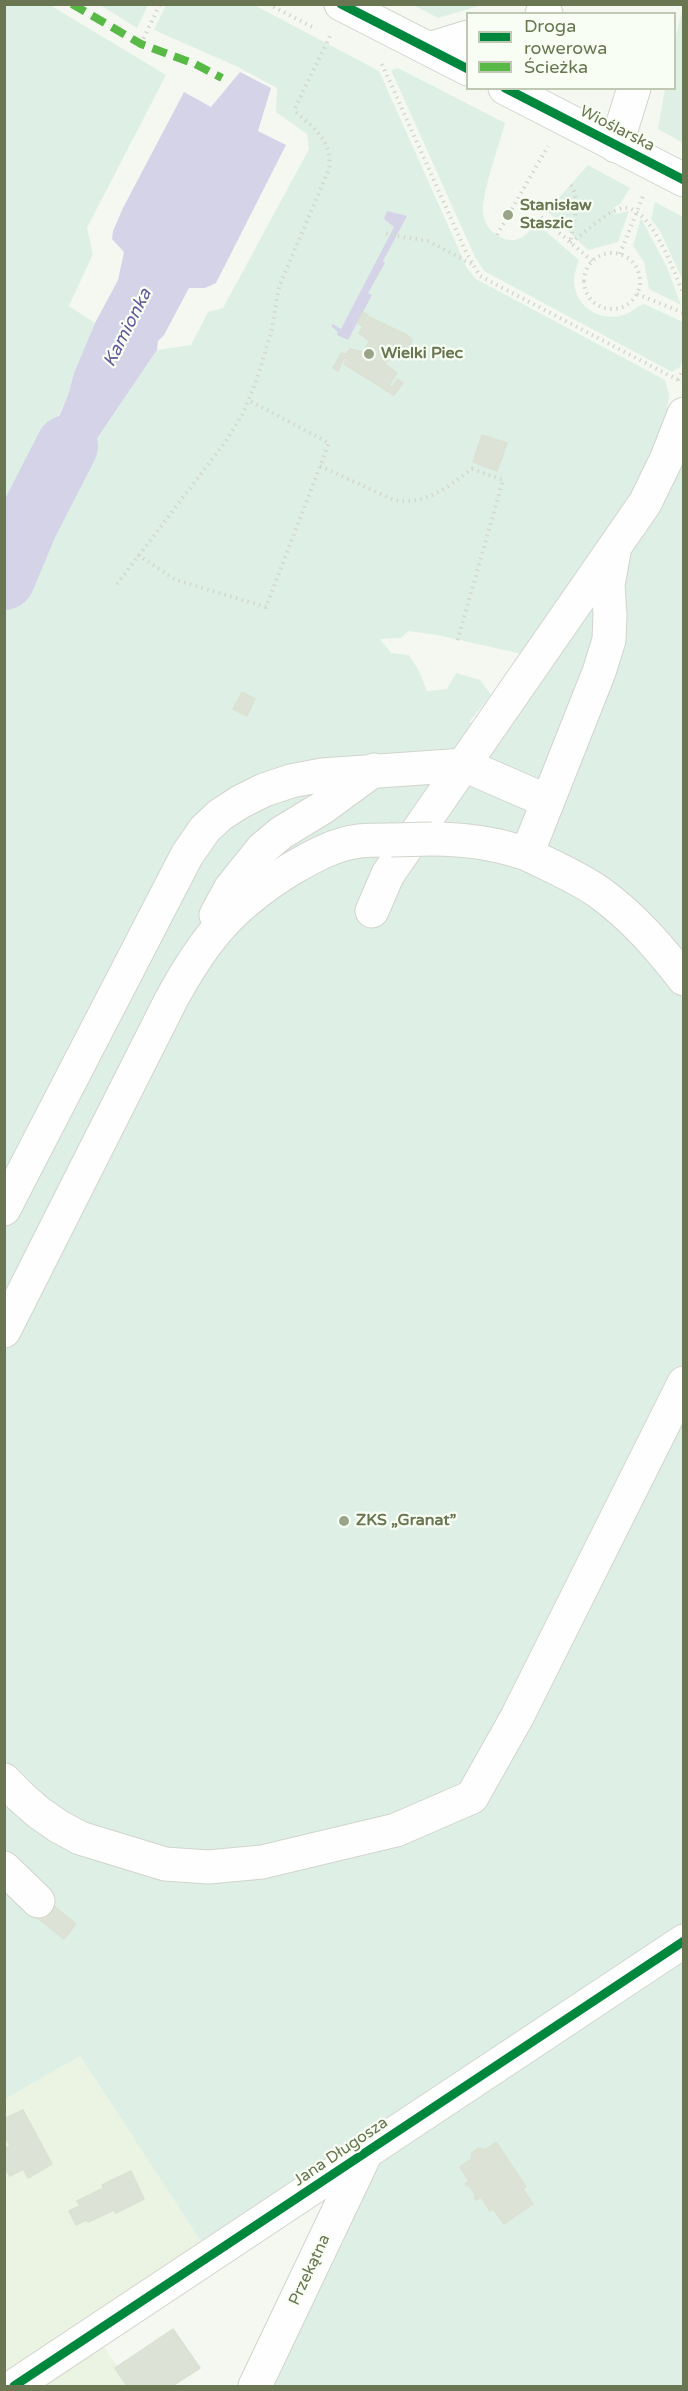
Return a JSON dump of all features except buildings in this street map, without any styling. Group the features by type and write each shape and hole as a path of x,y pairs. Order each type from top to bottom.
{"street":[{"path":"341,4 466,68"},
{"path":"429,50 466,38"},
{"name":"Wioślarska","path":"509,90 684,180"},
{"path":"616,146 633,90"},
{"path":"372,911 388,874 645,503 666,460 684,414"},
{"path":"527,854 599,672 609,640 608,585 616,545"},
{"path":"4,1209 187,855 205,829 220,815 264,790 291,781 322,775 374,770 464,765 547,801"},
{"path":"4,1331 230,889 262,849 281,833 322,808 374,770"},
{"path":"190,965 224,921 245,901 312,856 358,841 432,839 500,845 527,854 599,892 650,937 684,979"},
{"path":"4,1780 38,1812 80,1838 165,1864 208,1867 262,1862 396,1830 472,1797 518,1717 684,1383"},
{"path":"4,1868 38,1901"},
{"name":"Jana Długosza","path":"14,2386 684,1941"},
{"name":"Przekątna","path":"255,2386 365,2154"}],"path":[{"path":"141,44 160,4"},
{"path":"117,584 226,441 248,400 271,333 279,287 329,169 330,157 327,143 296,112 295,108 330,36"},
{"path":"382,63 472,264 480,276 678,380 684,368"},
{"path":"497,235 544,152"},
{"path":"570,243 576,201 571,184"},
{"path":"620,254 641,200"},
{"path":"570,243 600,219 619,209 637,211 644,216 657,236 684,296"},
{"path":"541,217 592,261"},
{"path":"386,234 428,240 472,264"},
{"path":"606,254 620,254 631,260 638,270 640,282 638,294 630,303 619,309 607,309 596,304 588,296 584,284 586,272 592,261 606,254"},
{"path":"638,294 684,313"},
{"path":"138,555 176,580 266,607 329,443 248,400"},
{"path":"320,466 394,500 406,502 432,497 472,469 503,480 457,642"}],"shaded area":[{"name":"ZKS „Granat”","path":"5,5 50,5 166,75 87,228 93,254 69,306 95,323 74,373 68,395 48,438 37,527 157,350 191,345 208,312 223,308 309,149 307,134 276,112 277,88 238,67 154,30 166,5 254,5 379,71 467,268 476,279 665,380 669,394 667,410 683,419 683,1926 208,2252 80,2056 5,2099","holes":["408,631 437,635 522,654 477,726 469,722 491,695 480,680 456,673 447,689 427,691 409,655 391,653 380,639 401,638"]},
{"path":"100,5 148,5 137,28"},
{"path":"413,5 482,5 438,18"},
{"path":"683,7 683,143 658,129 665,90 676,90 676,35"},
{"path":"398,68 505,123 483,205 485,221 491,231 502,238 513,240 521,238 536,223 579,260 574,277 576,292 584,306 591,311 614,317 629,313 644,304 683,322 683,359 680,367 672,372 484,271 475,257 391,70"},
{"path":"588,165 630,188 620,204 613,208 615,214 629,211 618,242 588,250 547,211"},
{"path":"655,202 683,217 683,281 660,231 651,219"},
{"path":"641,218 667,267 681,305 649,289 644,262 633,246"},
{"path":"683,1950 683,2386 273,2386 377,2166 396,2149"},
{"path":"80,2056 208,2252 97,2337 131,2386 5,2386 4,2099"}],"water":[{"path":"240,72 271,88 258,131 286,145 216,283 205,288 189,288 164,335 158,341 157,350 37,527 17,516 68,395 74,373 95,323 118,280 124,252 112,239 123,208 184,92 211,107"},
{"path":"387,211 407,216 368,293 372,295 348,340 337,335 338,332 331,326 333,324 341,329 394,227 384,219"}],"waterway":[{"name":"Kamionka","path":"4,579 27,524 67,446"}],"marked path":[{"path":"72,4 141,44 195,64 222,78"}],"cycle path":[{"path":"341,4 466,68"},
{"path":"509,90 684,180"},
{"path":"14,2386 684,1941"}],"place":[{"name":"Stanisław Staszic","path":"508,215"},
{"name":"Wielki Piec","path":"369,354"},
{"name":"ZKS „Granat”","path":"344,1521"}]}
